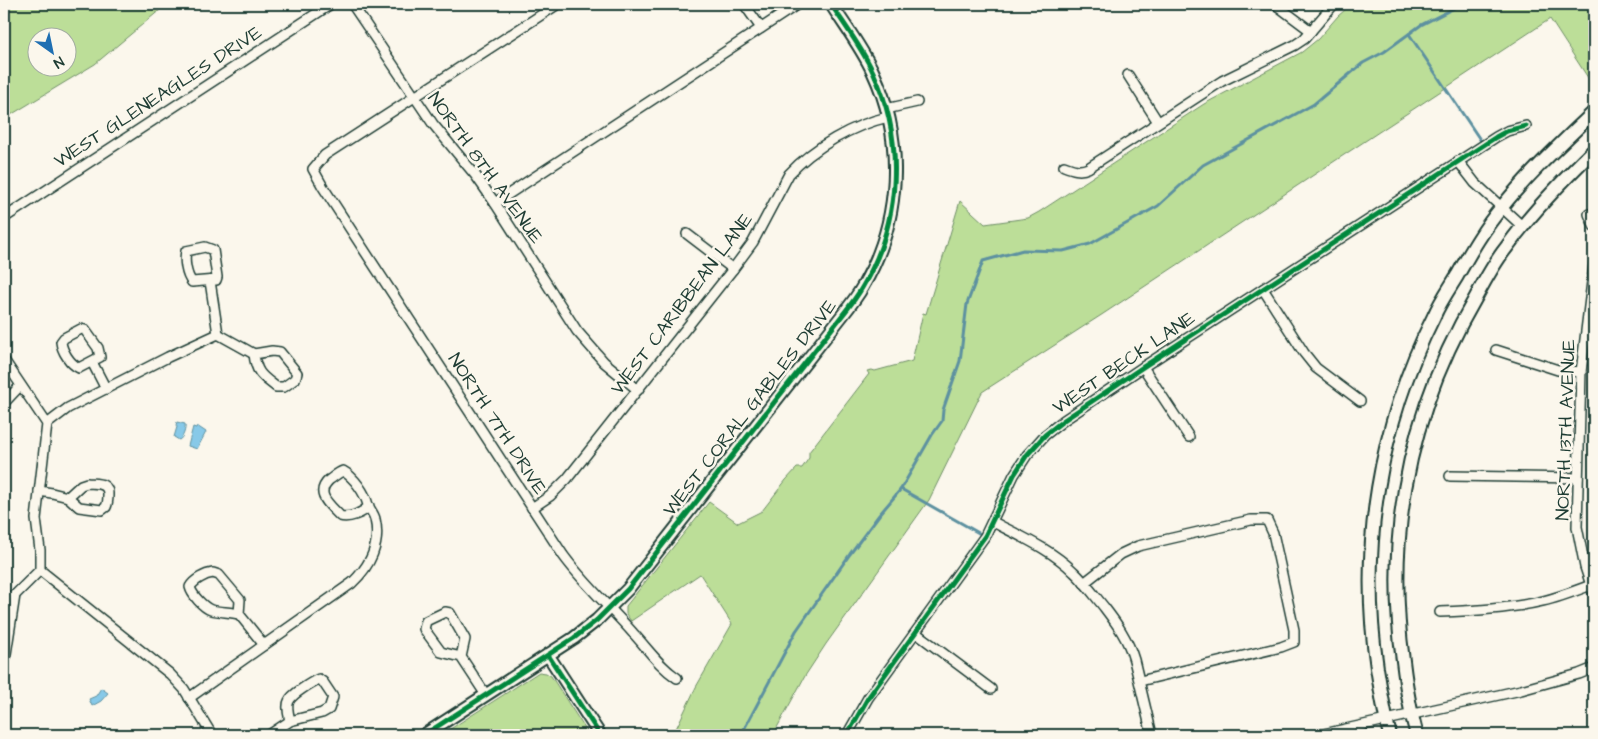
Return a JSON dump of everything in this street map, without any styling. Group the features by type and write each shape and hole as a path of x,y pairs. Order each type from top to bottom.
{"main road":[{"path":"1390,735 1372,629 1371,557 1377,487 1385,449 1399,400 1434,314 1501,207 1531,174 1594,112"},
{"path":"1417,735 1411,714 1399,636 1396,590 1399,535 1408,471 1423,411 1442,362 1458,328 1494,266 1522,226 1552,191 1594,150"}],"street":[{"name":"WEST GLENEAGLES DRIVE","path":"4,218 331,4"},
{"name":"NORTH 8TH AVENUE","path":"352,4 432,124 476,176 495,203 577,331 604,362 638,390"},
{"path":"414,97 558,4"},
{"path":"744,4 760,28"},
{"path":"495,203 798,4"},
{"name":"WEST CORAL GABLES DRIVE","path":"424,735 585,630 628,589 835,325 863,286 883,240 892,204 895,162 887,113 881,91 870,66 831,4"},
{"path":"1275,4 1310,32"},
{"path":"1064,166 1083,170 1088,168 1222,82 1295,45 1310,32 1334,4"},
{"path":"1128,75 1158,122"},
{"name":"NORTH 7TH DRIVE","path":"414,97 325,155 313,168 323,187 572,568 663,668 677,678"},
{"name":"WEST CARIBBEAN LANE","path":"532,508 559,489 733,269 753,242 789,174 797,165 846,132 887,113 917,102"},
{"name":"WEST BECK LANE","path":"847,735 868,698 973,555 993,522 1014,475 1027,454 1045,435 1143,367 1458,161 1507,131 1526,126"},
{"path":"1458,161 1475,183 1522,226"},
{"path":"1589,214 1594,226"},
{"path":"687,234 733,269"},
{"path":"205,247 213,250 217,277 216,280 210,281 192,282 188,278 186,251 205,247"},
{"name":"NORTH 13TH AVENUE","path":"1594,264 1581,372 1577,527 1584,567 1594,594"},
{"path":"210,281 218,334"},
{"path":"1262,289 1316,368 1360,401"},
{"path":"85,330 100,353 100,357 92,362 79,368 73,366 61,347 61,342 76,331 85,330"},
{"path":"218,334 254,354 272,351 280,352 297,373 295,379 284,387 276,387 258,371 254,354"},
{"path":"47,424 68,408 218,334"},
{"path":"1496,350 1558,370 1581,372"},
{"path":"4,360 47,424 36,519 40,550 40,570 15,596 4,667"},
{"path":"92,362 106,389"},
{"path":"1143,367 1189,437"},
{"path":"4,404 20,386"},
{"path":"190,698 352,583 370,562 376,544 375,517 368,506 368,499 348,474 343,471 324,485 322,490 323,496 340,516 349,517 366,510 368,506"},
{"path":"1450,476 1578,478"},
{"path":"39,491 68,497"},
{"path":"1084,583 1121,554 1138,546 1251,520 1267,520 1273,532 1294,630 1294,642 1281,647 1140,681"},
{"path":"993,522 1048,552 1074,572 1126,637 1140,681 1152,735"},
{"path":"40,570 170,674 184,689 212,735"},
{"path":"240,614 208,608 191,592 190,587 208,574 219,575 240,600 240,614 264,645"},
{"path":"1440,612 1499,608 1536,602 1591,585"},
{"path":"4,598 15,596"},
{"path":"461,657 465,639 450,613 445,612 426,621 424,629 441,652 461,657 486,695"},
{"path":"916,633 991,688"},
{"path":"548,655 600,735"},
{"path":"1319,735 1521,690 1594,668"},
{"path":"270,735 290,721 322,713 329,709 334,697 323,682 319,679 312,682 290,699 288,705 290,721"}],"green space":[{"path":"4,4 167,4 95,64 78,74 78,28 28,28 28,78 72,78 4,119"},
{"path":"1352,4 1594,4 1594,87 1550,19 982,392 929,500 826,644 805,676 773,735 673,735 696,687 732,624 700,574 631,621 626,614 626,606 709,502 738,523 762,511 797,468 802,468 809,458 809,452 869,374 867,371 875,371 912,361 923,313 926,314 960,201 985,224 1028,218 1204,104 1302,52 1318,39 1338,16"},
{"path":"539,672 551,676 589,735 441,735"}],"water":[{"path":"177,422 185,424 184,433 179,440 174,437"},
{"path":"197,426 206,432 197,449 188,446 193,427 196,428"},
{"path":"101,688 108,693 101,701 92,706 89,699 96,696"}],"waterway":[{"path":"741,735 796,631 850,554 901,489 942,421 943,410 960,361 967,304 983,261 1023,250 1063,251 1090,244 1158,206 1203,165 1314,104 1363,63 1384,52 1421,25 1462,4"},
{"path":"1409,34 1483,144"},
{"path":"1583,364 1594,366"},
{"path":"901,489 984,536"}],"cycle path":[{"path":"424,735 574,638 597,620 628,589 856,298 863,286 876,261 885,235 891,208 894,152 883,98 873,72 859,46 831,4"},
{"path":"847,735 868,698 985,536 1014,475 1027,455 1045,435 1143,367 1496,137 1507,131 1526,126"},
{"path":"548,655 600,735"}]}
